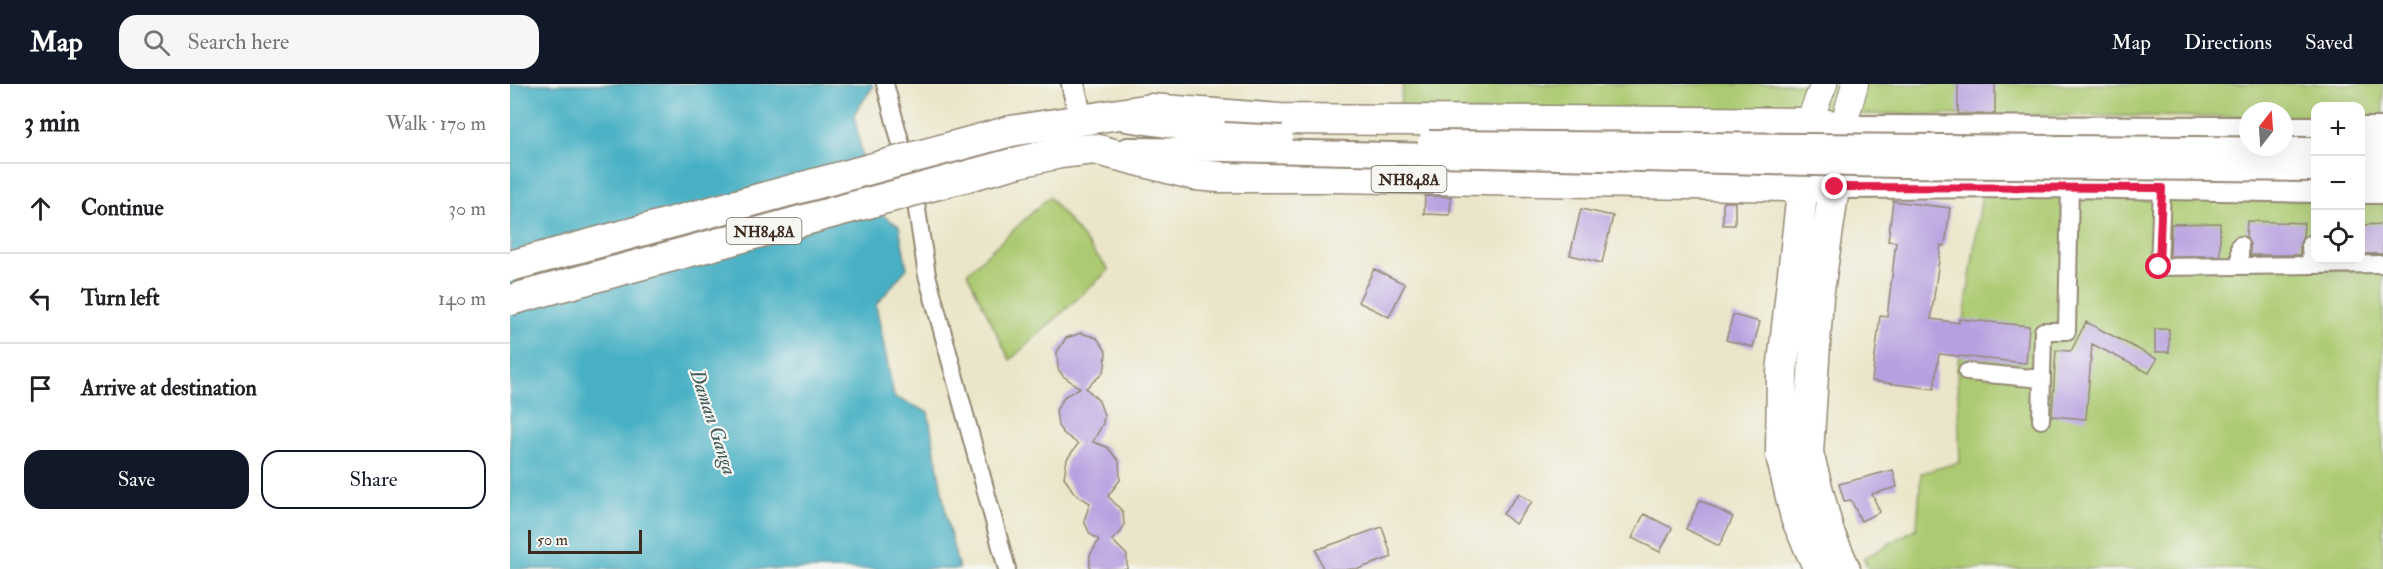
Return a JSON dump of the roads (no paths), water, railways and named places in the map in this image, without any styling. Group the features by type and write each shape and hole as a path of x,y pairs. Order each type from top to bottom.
{"highway":[{"path":"1094,119 1151,109 1280,119 1811,123 1843,126 1818,297 1808,453 1829,533 1845,569"},
{"name":"NH848A","path":"510,266 1011,131 1094,119"},
{"path":"1811,123 1782,372 1781,454 1796,518 1820,569"},
{"name":"NH848A","path":"510,300 1019,162 1060,153 1094,149 1195,175 1220,177 1338,177 1835,187"}],"main road":[{"path":"1073,84 1094,119 1223,142 1898,166 2311,170"},
{"path":"1811,123 1812,114 1824,84"},
{"path":"1855,84 1843,126 2239,128"},
{"path":"2293,128 2311,128"},
{"path":"2365,129 2383,129"},
{"path":"1094,149 1223,142 2311,149"},
{"path":"2365,150 2383,150"},
{"path":"2365,170 2383,171"},
{"path":"1835,187 2070,186 2311,191"},
{"path":"2365,192 2383,192"}],"street":[{"path":"885,84 915,197 927,275 1006,569"},
{"path":"2041,420 2043,331 2067,331 2070,186"},
{"path":"2162,188 2159,267 2383,264"},
{"path":"2310,244 2311,265"},
{"path":"2240,245 2240,266"},
{"path":"1967,372 2042,379"}],"water":[{"name":"Daman Ganga","path":"510,84 872,84 873,87 854,114 872,208 899,226 907,268 876,305 894,397 928,412 948,525 959,569 510,569"}]}
